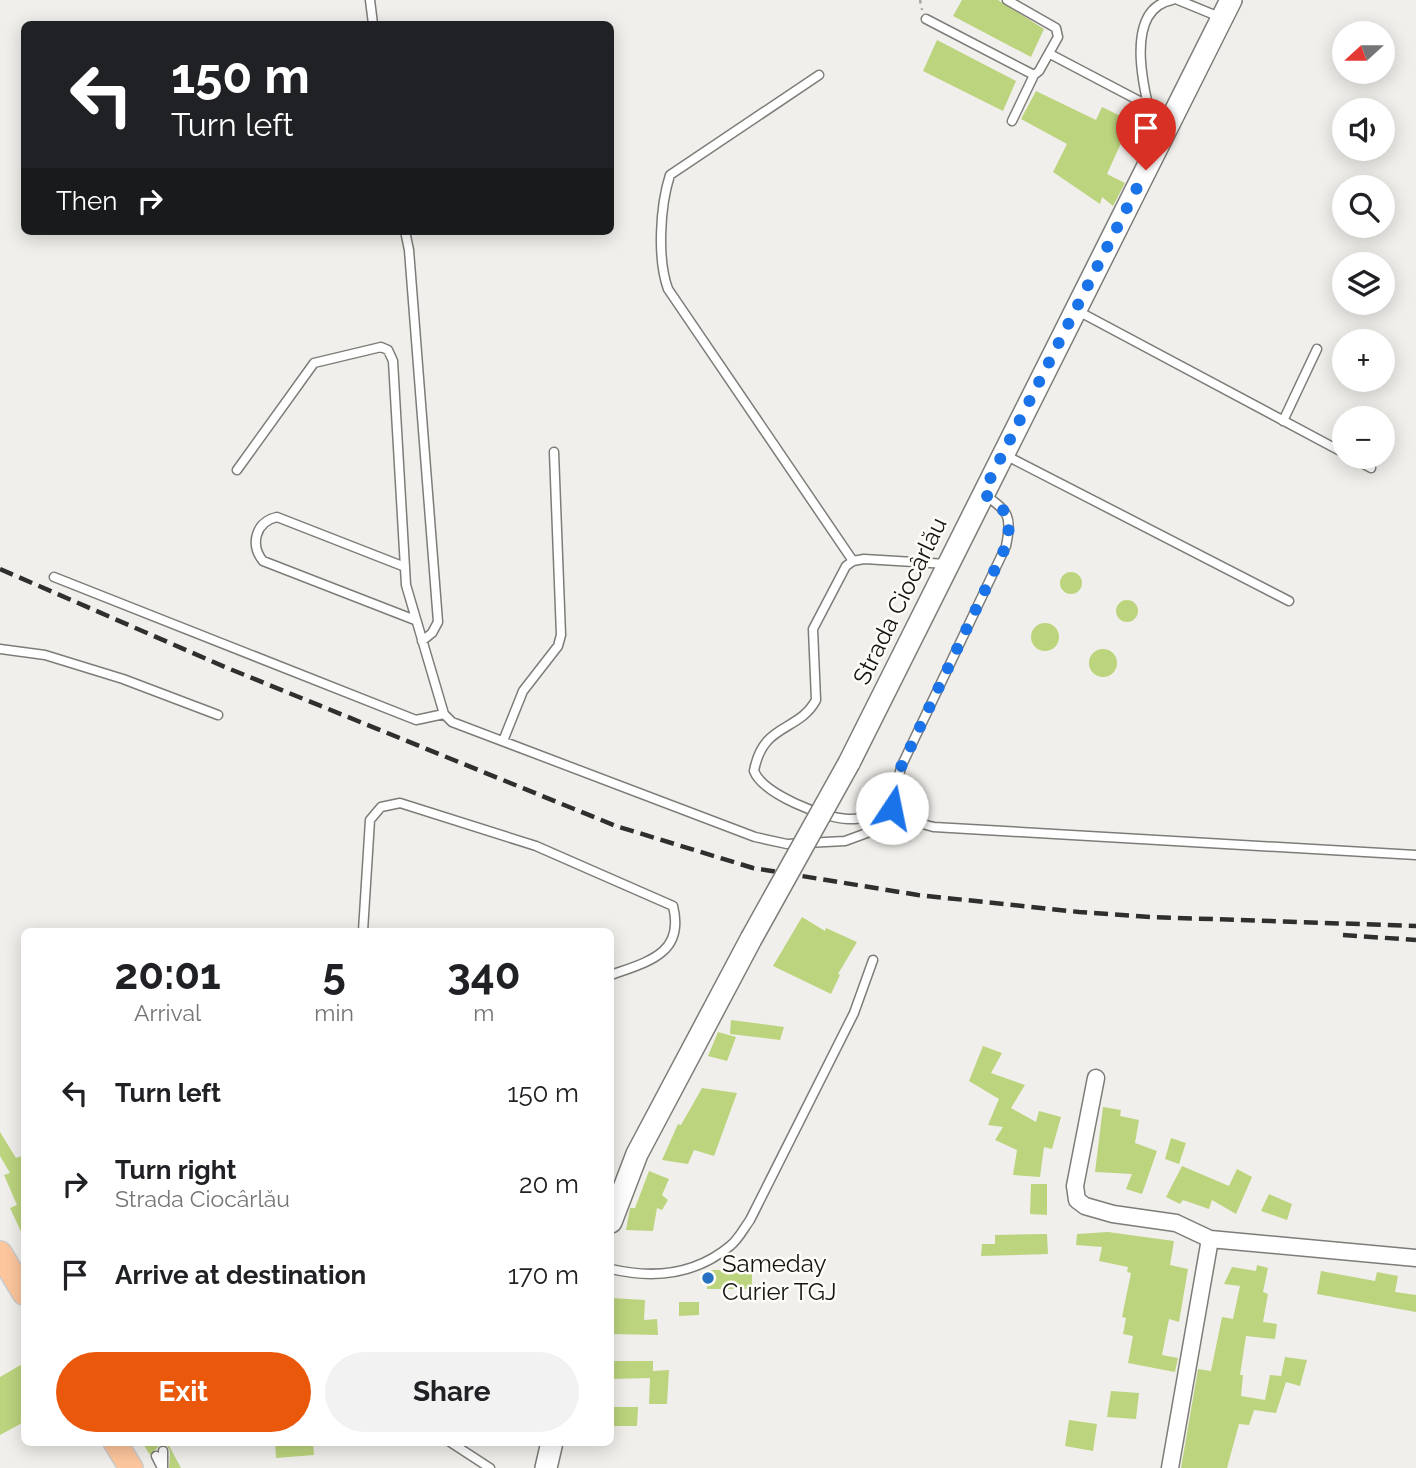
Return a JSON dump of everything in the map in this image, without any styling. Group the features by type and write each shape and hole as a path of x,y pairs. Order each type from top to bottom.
{"main road":[{"name":"Strada Ciocârlău","path":"614,1214 637,1154 751,939 849,763 1226,9"},
{"path":"0,1253 21,1288"},
{"path":"117,1446 131,1468"},
{"path":"546,1468 551,1446"}],"street":[{"path":"1096,1078 1074,1186 1077,1200 1085,1206 1113,1214 1176,1223 1210,1239 1416,1258"},
{"path":"1170,1468 1210,1239"}],"lane":[{"path":"370,0 373,21"},
{"path":"1007,0 1056,27 1058,37 1050,54 1034,75 1012,121"},
{"path":"1158,146 1141,50 1142,25 1152,9 1172,0"},
{"path":"1178,0 1226,9"},
{"path":"926,19 1034,75"},
{"path":"1050,54 1149,106"},
{"path":"819,75 670,175 665,192 662,270 668,289 853,561"},
{"path":"406,235 438,622 432,633 422,641"},
{"path":"1076,310 1332,447"},
{"path":"237,471 314,363 381,347 388,350 393,361 409,600 444,714 452,722 771,842 787,844 845,841 875,830 889,814 901,767 1006,546 1009,516 983,493"},
{"path":"1283,421 1317,349"},
{"path":"503,741 523,691 558,646 561,635 554,452"},
{"path":"1002,454 1289,601"},
{"path":"405,567 277,517 267,519 260,526 255,543 256,552 263,561 415,620"},
{"path":"947,564 864,559 853,561 846,566 813,629 816,700 811,709 761,747 754,771 764,786 803,807 844,819 875,818 889,814 934,827 1416,855"},
{"path":"54,578 416,720 444,714"},
{"path":"0,649 45,655 123,678 218,715"},
{"path":"363,928 370,820 381,807 400,803 536,846 673,906 678,925 670,944 654,960 614,974"},
{"path":"614,1269 657,1275 680,1272 707,1261 733,1245 750,1220 854,1013 873,960"},
{"path":"456,1446 490,1468"},
{"path":"159,1453 162,1468"}],"building":[{"path":"962,0 998,0 1044,29 1031,57 953,16"},
{"path":"937,40 1016,81 1003,111 923,71"},
{"path":"1036,91 1096,120 1102,107 1131,121 1107,174 1125,183 1113,206 1102,197 1100,204 1053,172 1067,144 1021,119"},
{"path":"1071,572 1079,575 1082,583 1079,591 1071,594 1063,591 1060,583 1063,575"},
{"path":"1127,600 1135,603 1138,611 1135,619 1127,622 1119,619 1116,611 1119,603"},
{"path":"1045,623 1055,627 1059,637 1055,647 1045,651 1035,647 1031,637 1035,627"},
{"path":"1103,649 1113,653 1117,663 1113,673 1103,677 1093,673 1089,663 1093,653"},
{"path":"802,917 825,931 826,928 857,942 838,974 840,975 831,994 773,966"},
{"path":"731,1020 784,1027 780,1040 730,1034"},
{"path":"718,1032 736,1037 727,1061 708,1056"},
{"path":"983,1046 1002,1053 991,1073 1025,1085 1011,1108 1036,1122 1039,1111 1061,1117 1052,1149 1044,1147 1040,1177 1013,1175 1017,1150 995,1140 1003,1127 988,1125 999,1099 969,1081"},
{"path":"702,1088 737,1093 714,1156 694,1150 688,1164 662,1160 678,1124 681,1125"},
{"path":"1103,1107 1121,1110 1120,1116 1139,1120 1135,1143 1157,1151 1142,1194 1126,1189 1132,1174 1095,1172"},
{"path":"0,1132 16,1158 21,1156 21,1232 10,1208 17,1205 4,1175 10,1173 0,1156"},
{"path":"1171,1138 1186,1143 1179,1164 1165,1159"},
{"path":"1182,1166 1229,1186 1237,1169 1252,1177 1236,1214 1212,1200 1209,1209 1183,1200 1180,1204 1166,1197"},
{"path":"649,1171 669,1179 662,1195 668,1200 662,1210 657,1208 653,1231 626,1230 630,1208 635,1208"},
{"path":"1031,1184 1047,1184 1047,1215 1030,1214"},
{"path":"1269,1194 1292,1204 1287,1220 1261,1211"},
{"path":"1108,1232 1174,1241 1170,1265 1188,1269 1179,1322 1169,1319 1162,1355 1178,1358 1175,1372 1128,1363 1133,1336 1123,1334 1126,1318 1122,1317 1131,1273 1127,1272 1128,1267 1099,1261 1102,1247 1076,1245 1077,1234"},
{"path":"1047,1234 1048,1254 981,1256 982,1244 995,1244 995,1235"},
{"path":"1257,1265 1268,1268 1263,1292 1268,1294 1263,1322 1277,1324 1275,1339 1246,1336 1240,1375 1243,1375 1241,1396 1265,1400 1270,1375 1281,1376 1285,1357 1307,1360 1300,1386 1286,1382 1276,1413 1254,1410 1249,1425 1239,1424 1227,1468 1181,1468 1198,1369 1211,1371 1222,1317 1233,1319 1240,1286 1224,1284 1232,1267 1256,1271"},
{"path":"707,1270 752,1270 752,1289 707,1289"},
{"path":"1321,1271 1375,1281 1377,1272 1398,1276 1395,1292 1416,1295 1416,1312 1317,1294"},
{"path":"614,1298 645,1300 644,1320 657,1319 658,1335 614,1334"},
{"path":"679,1302 699,1302 699,1315 679,1316"},
{"path":"614,1361 653,1361 653,1371 669,1370 667,1404 649,1404 650,1378 614,1379"},
{"path":"21,1365 21,1424 0,1435 0,1377"},
{"path":"1111,1391 1139,1393 1136,1419 1107,1417"},
{"path":"614,1407 638,1407 637,1426 614,1426"},
{"path":"1069,1420 1097,1424 1093,1451 1065,1446"},
{"path":"144,1446 159,1446 150,1455"},
{"path":"167,1446 181,1468 169,1468 170,1451"},
{"path":"275,1446 313,1446 314,1455 276,1458"}],"railway":[{"path":"0,569 225,667 616,826 753,868 918,895 1079,912 1416,926"},
{"path":"1343,935 1416,940"}],"place":[{"name":"Sameday Curier TGJ","path":"708,1278"}],"route":[{"path":"892,808 901,767 1006,546 1009,516 983,493 1146,170"}]}
